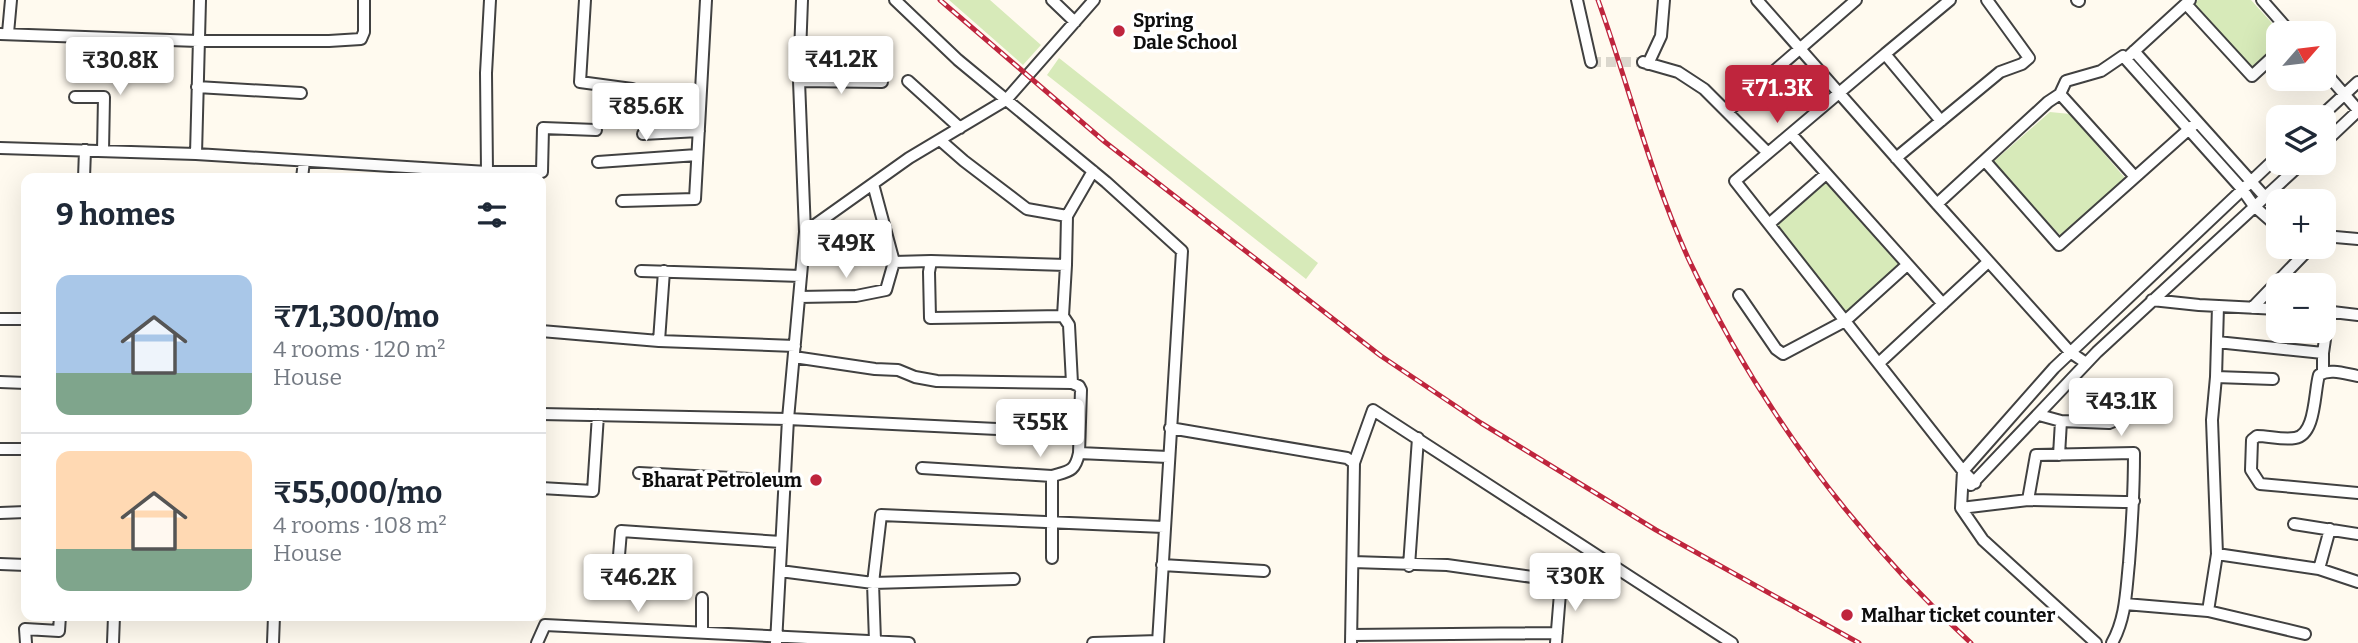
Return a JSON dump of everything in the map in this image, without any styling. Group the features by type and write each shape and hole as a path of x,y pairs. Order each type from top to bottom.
{"street":[{"path":"11,0 4,33 198,41 361,39 364,32 364,0"},
{"path":"196,154 200,0"},
{"path":"487,172 486,72 490,0"},
{"path":"585,0 580,82 632,89"},
{"path":"622,201 695,199 706,0"},
{"path":"776,639 788,419 805,232 799,81 802,0"},
{"path":"895,0 958,60 1093,171 1182,251 1158,642 1093,643"},
{"path":"1052,0 1075,22"},
{"path":"805,232 909,158 1006,100 1094,0"},
{"path":"1577,0 1591,62"},
{"path":"1664,0 1661,36 1646,63 1678,72 1704,89 1768,153"},
{"path":"1727,112 1856,0"},
{"path":"1950,0 1735,181 1975,483"},
{"path":"1896,158 2000,72 2022,64 2029,58 1987,0"},
{"path":"2262,0 2280,21"},
{"path":"1761,1 1988,262 2070,352 2086,363"},
{"path":"1937,204 2060,94 2066,81 2101,71 2128,55 2188,2 2252,76 2266,63"},
{"path":"1885,54 1941,121"},
{"path":"2128,55 2247,186 2264,197"},
{"path":"799,81 882,82"},
{"path":"908,81 960,128"},
{"path":"2334,105 2358,82"},
{"path":"2336,85 2358,110 2336,131"},
{"path":"197,87 301,93"},
{"path":"2060,94 2135,177"},
{"path":"75,97 104,97 103,151"},
{"path":"1985,161 2059,245 2193,125"},
{"path":"0,148 196,154 408,173 542,172 543,128 596,130"},
{"path":"643,134 699,131"},
{"path":"1791,134 1943,304"},
{"path":"940,140 1027,209 1067,216"},
{"path":"84,173 85,150"},
{"path":"598,162 698,155"},
{"path":"303,173 304,162"},
{"path":"2096,643 1983,540 1961,508 1963,471 2070,352 2266,168"},
{"path":"1072,383 1069,325 1063,316 1067,216 1093,171"},
{"path":"1769,224 1826,174"},
{"path":"1961,491 1975,483 2086,363 2289,175"},
{"path":"799,297 856,296 886,290 894,262 873,184"},
{"path":"2247,186 2254,206 2266,216"},
{"path":"2336,237 2358,239"},
{"path":"2252,308 2299,259"},
{"path":"931,261 930,318 1063,316"},
{"path":"894,262 1066,265"},
{"path":"1879,363 1988,262"},
{"path":"1739,295 1776,349 1783,354 1846,321 1907,265"},
{"path":"641,271 801,276"},
{"path":"659,341 664,271"},
{"path":"2152,300 2266,309"},
{"path":"2208,611 2217,554 2212,420 2218,306"},
{"path":"2336,312 2358,315"},
{"path":"0,319 21,319"},
{"path":"546,331 794,352 875,369 898,370 915,377 937,380 1072,383 1079,386 1079,453 1073,469 1052,476 922,468"},
{"path":"2217,342 2323,354"},
{"path":"2324,343 2323,372 2317,382 2311,421 2305,433 2299,438 2286,439 2257,436 2252,440 2251,470 2260,484 2358,493"},
{"path":"2323,372 2358,376"},
{"path":"2216,377 2273,379"},
{"path":"0,382 21,383"},
{"path":"2032,392 2047,405"},
{"path":"2039,415 2061,421 2109,422 2131,414 2135,403"},
{"path":"1353,562 1409,566 1447,565 1561,581 1557,638 1351,639 1354,463 1373,410 1732,643"},
{"path":"546,414 788,419 1079,433"},
{"path":"546,488 593,491 598,415"},
{"path":"2059,455 2061,421"},
{"path":"1170,428 1347,458 1354,463"},
{"path":"1409,566 1418,438"},
{"path":"0,449 21,449"},
{"path":"1079,453 1168,457"},
{"path":"2028,500 2036,455 2134,453 2134,501 2125,604 2121,628 2112,643"},
{"path":"639,473 785,481"},
{"path":"1052,476 1052,558"},
{"path":"1961,508 2028,500 2134,501"},
{"path":"0,513 21,512"},
{"path":"875,641 873,583 881,515 1164,527"},
{"path":"2294,524 2358,534"},
{"path":"2319,569 2330,529"},
{"path":"616,592 621,531 781,542"},
{"path":"2217,554 2319,569 2358,582"},
{"path":"0,564 21,565"},
{"path":"1162,565 1264,571"},
{"path":"780,571 873,583 1014,579"},
{"path":"702,598 702,632"},
{"path":"2125,604 2208,611 2305,634"},
{"path":"26,643 26,629 59,631 60,621"},
{"path":"113,643 114,621"},
{"path":"273,643 274,621"},
{"path":"537,643 545,625 702,632 776,639 909,643"}],"green space":[{"path":"949,0 990,0 1041,45 1023,65"},
{"path":"2198,0 2251,0 2270,21 2266,21 2266,55 2250,69 2193,4"},
{"path":"1059,58 1318,263 1306,279 1047,75"},
{"path":"2050,112 2070,114 2125,178 2061,236 1992,163"},
{"path":"1826,181 1901,266 1846,315 1775,224"}],"tunnel":[{"path":"1591,62 1643,62"}],"railway":[{"path":"940,0 1105,142 1381,356 1481,423 1656,530 1859,643"},
{"path":"1598,0 1675,229 1745,365 1777,416 1848,513 1887,559 1971,643"}],"place":[{"name":"Spring Dale School","path":"1119,31"},
{"name":"Bharat Petroleum","path":"816,480"},
{"name":"Malhar ticket counter","path":"1847,615"}]}
